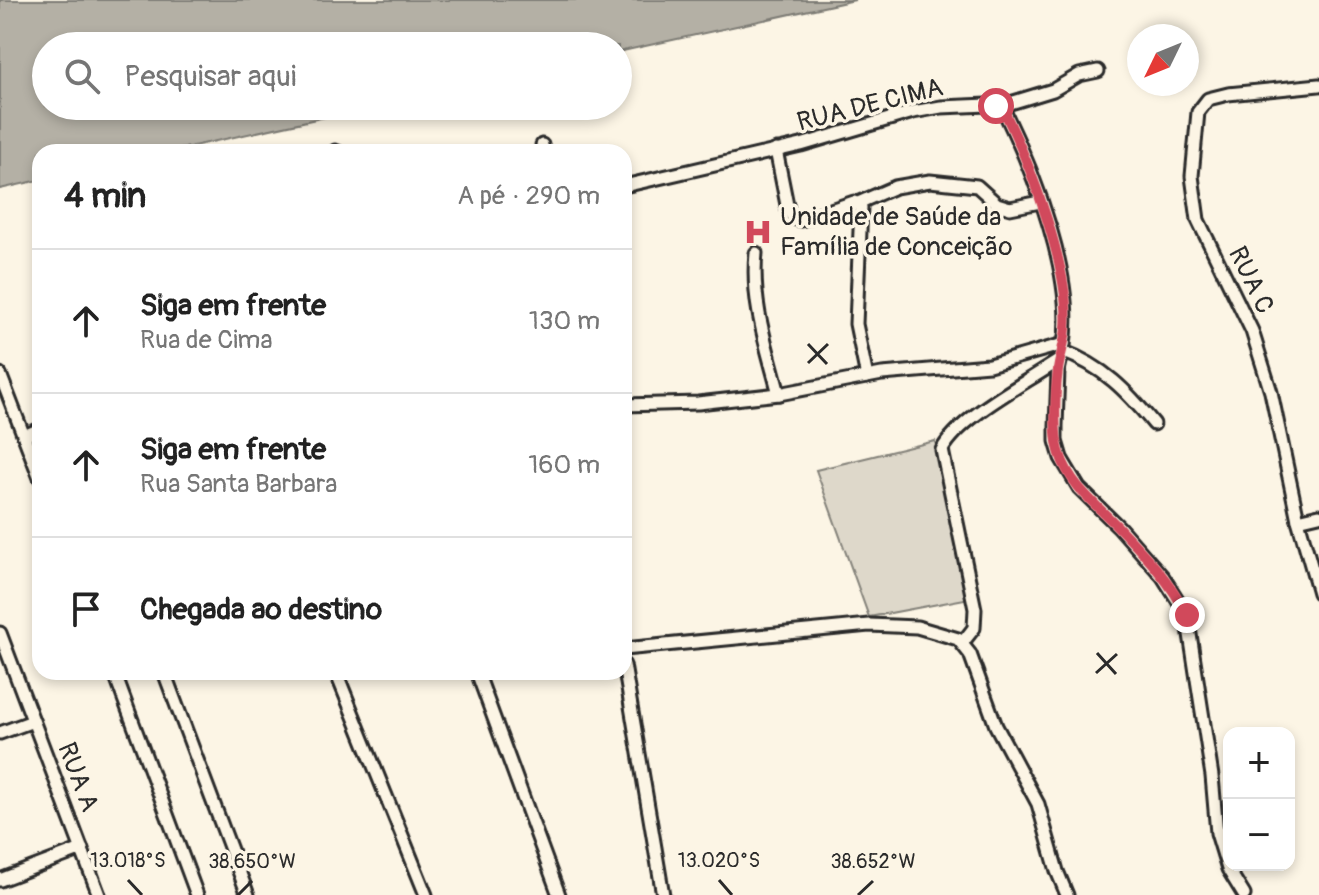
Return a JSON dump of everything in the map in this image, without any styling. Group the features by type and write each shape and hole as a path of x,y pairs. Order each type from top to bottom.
{"street":[{"path":"1098,71 1079,75 1053,90 1001,108 1008,118 1040,202 1063,287 1066,313 1056,441 1068,472 1079,488 1163,577 1187,615 1212,776 1217,833 1228,869 1244,895"},
{"name":"RUA C","path":"1319,85 1228,94 1208,99 1199,108 1195,125 1192,176 1198,220 1243,309 1259,352 1271,392 1298,520 1319,593"},
{"name":"RUA DE CIMA","path":"632,184 828,138 913,112 974,104 1001,108"},
{"path":"776,150 788,210 793,218 801,220 845,204 858,203 895,187 930,181 977,186 997,204 1010,208 1040,202"},
{"path":"858,203 862,212 856,324 867,377"},
{"path":"756,253 754,281 757,314 779,394"},
{"path":"632,405 698,403 779,394 867,377 989,365 1040,351 1062,351 1101,369 1121,386 1154,424"},
{"path":"963,642 974,628 975,609 941,456 946,442 963,427 1062,351"},
{"path":"0,374 32,457"},
{"path":"24,436 32,432"},
{"path":"1298,520 1319,515"},
{"path":"632,648 887,624 932,630 963,642 996,726 1038,804 1067,895"},
{"name":"RUA A","path":"0,633 99,895"},
{"path":"117,680 197,895"},
{"path":"167,680 248,895"},
{"path":"339,680 426,895"},
{"path":"480,680 559,895"},
{"path":"627,680 663,895"},
{"name":"RUA A","path":"0,733 33,721"},
{"path":"0,880 82,849"}],"shaded area":[{"path":"0,0 855,0 632,49 632,32 32,32 32,120 311,120 202,144 32,144 32,182 0,189"},
{"path":"935,441 970,598 869,617 816,470"}],"place":[{"name":"Unidade de Saúde da Família de Conceição","path":"758,232"}],"route":[{"path":"996,106 1005,113 1035,183 1063,287 1067,327 1058,371 1056,426 1061,458 1079,488 1163,577 1187,615"}]}
